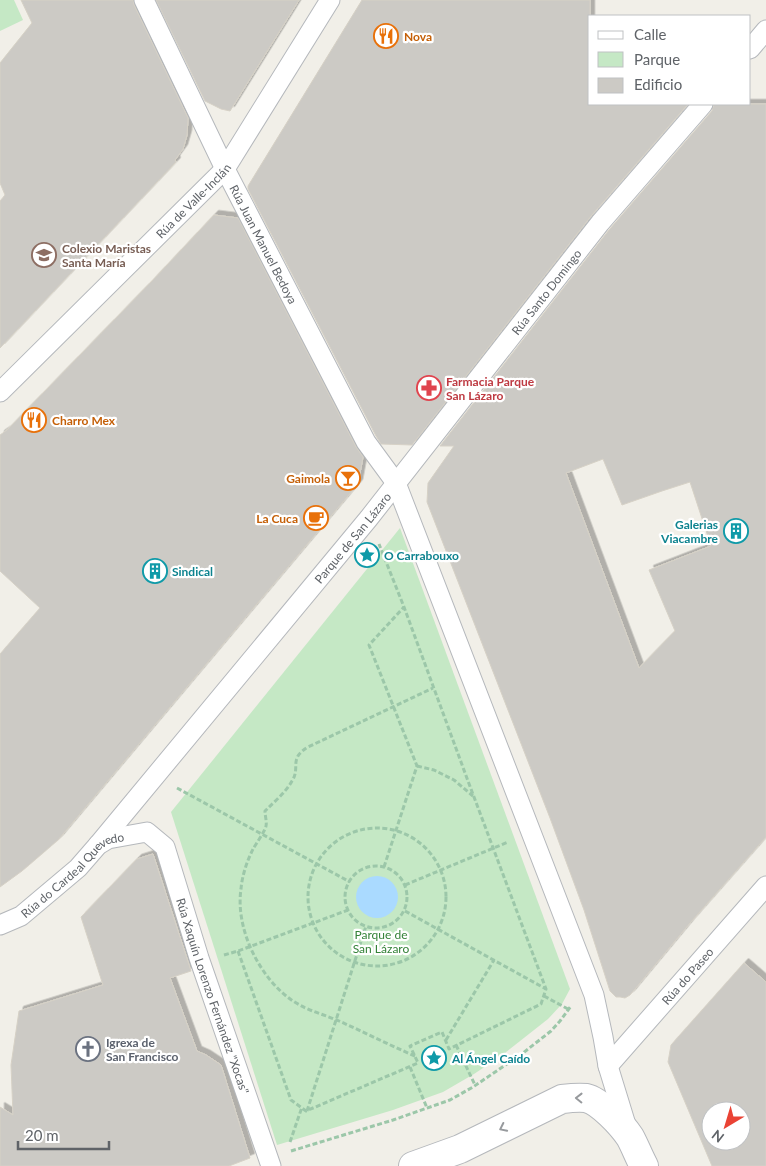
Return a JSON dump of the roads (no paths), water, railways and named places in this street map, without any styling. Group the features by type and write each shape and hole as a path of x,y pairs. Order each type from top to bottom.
{"street":[{"name":"Rúa Juan Manuel Bedoya","path":"144,0 225,169 366,442 396,483 594,995 604,1037 608,1066"},
{"name":"Rúa de Valle-Inclán","path":"0,392 225,169 330,0"},
{"path":"751,48 766,30"},
{"name":"Rúa Santo Domingo","path":"396,483 600,223 702,105"},
{"name":"Parque de San Lázaro","path":"98,844 396,483"},
{"name":"Rúa do Cardeal Quevedo","path":"0,925 21,916 78,868 98,844 108,839 147,832"},
{"name":"Rúa Xaquín Lorenzo Fernández \"Xocas\"","path":"147,832 165,847 199,958 269,1158"},
{"name":"Rúa do Paseo","path":"608,1066 766,886"},
{"path":"608,1066 630,1137 644,1166"},
{"path":"413,1166 460,1149 562,1099 587,1098 600,1104 630,1137"}],"water":[{"path":"381,876 389,879 395,885 398,897 395,909 389,915 373,918 365,915 359,909 356,893 359,885 365,879"}],"place":[{"name":"Nova","path":"386,36"},
{"name":"Colexio Maristas Santa María","path":"44,255"},
{"name":"Farmacia Parque San Lázaro","path":"429,388"},
{"name":"Charro Mex","path":"34,420"},
{"name":"Gaimola","path":"348,478"},
{"name":"La Cuca","path":"316,518"},
{"name":"Galerias Viacambre","path":"736,531"},
{"name":"O Carrabouxo","path":"367,555"},
{"name":"Sindical","path":"155,571"},
{"name":"Igrexa de San Francisco","path":"88,1049"},
{"name":"Al Ángel Caído","path":"434,1058"}]}
